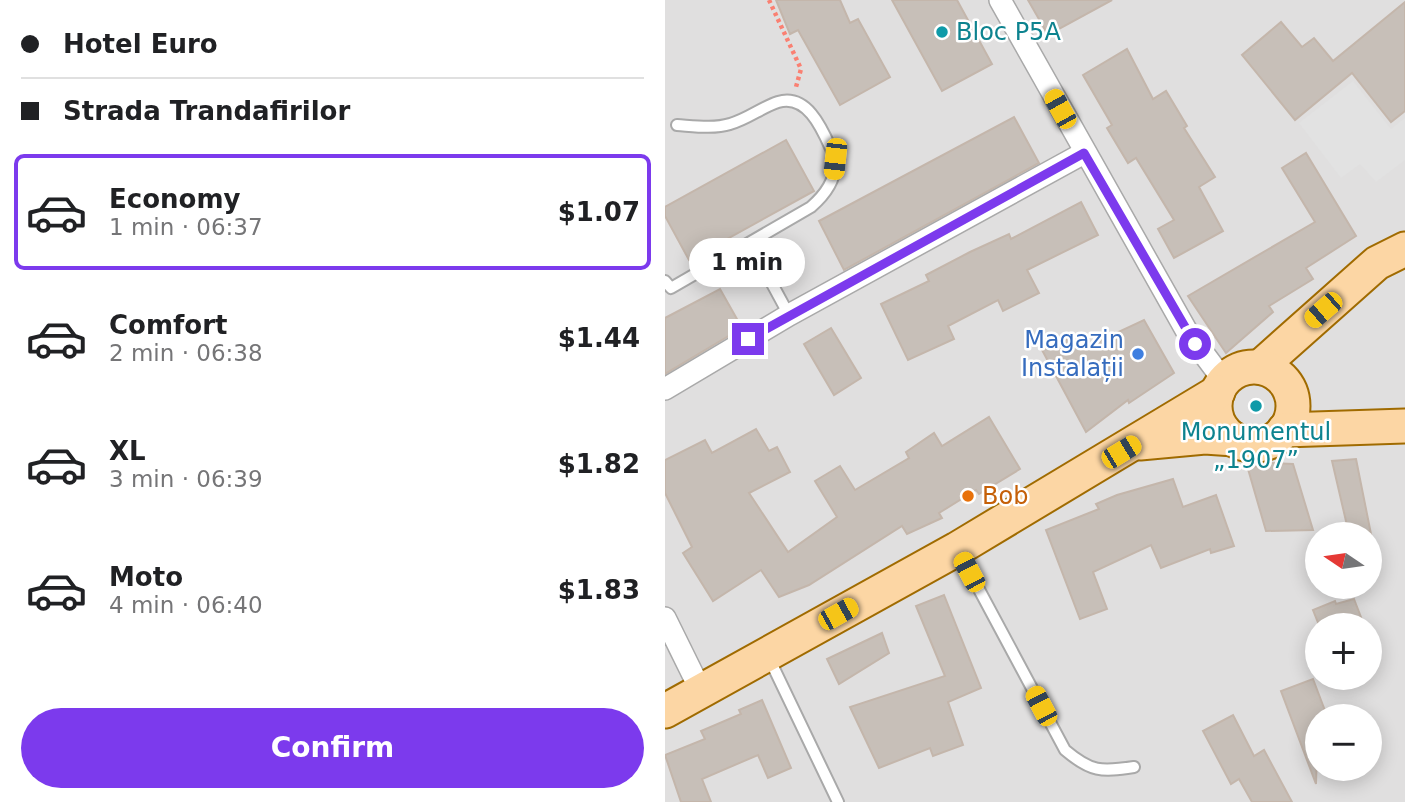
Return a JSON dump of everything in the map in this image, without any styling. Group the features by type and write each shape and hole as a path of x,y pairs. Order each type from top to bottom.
{"main road":[{"path":"1261,367 1399,250"},
{"path":"665,711 957,549 1134,444 1221,387 1240,369 1261,367 1273,372 1290,392 1291,418 1284,430 1276,438 1255,445 1234,439 1178,438 1134,444"},
{"path":"1221,387 1216,402 1219,423 1234,439"},
{"path":"1284,430 1405,426"}],"street":[{"path":"1000,0 1084,153 1221,387"},
{"path":"665,389 789,314 1084,153"},
{"path":"665,618 701,691"}],"lane":[{"path":"665,281 671,288 811,207 827,193 832,181 835,159 823,130 806,107 792,101 779,102 755,116 727,125 677,125"},
{"path":"750,243 789,314"},
{"path":"957,549 1065,750 1086,768 1110,771 1134,767"},
{"path":"766,653 838,802"}],"path":[{"path":"769,0 801,69 792,101"}],"shaded area":[{"path":"665,0 1405,0 1405,802 665,802"},
{"path":"1353,81 1391,129 1405,118 1405,160 1376,182 1360,164 1341,178 1299,123"}],"building":[{"path":"776,0 840,0 850,23 858,19 890,77 840,105 798,30 790,34"},
{"name":"Bloc P5A","path":"892,0 957,0 992,64 942,91"},
{"path":"1028,0 1112,0 1048,35"},
{"path":"1405,2 1405,111 1391,122 1352,73 1295,120 1242,55 1281,22 1302,47 1314,38 1333,61"},
{"path":"1127,49 1153,99 1166,91 1187,126 1184,128 1215,177 1199,187 1223,231 1174,258 1158,229 1174,220 1136,158 1128,163 1107,128 1112,125 1083,75"},
{"path":"1014,117 1039,163 844,270 819,221"},
{"path":"786,140 814,191 689,260 665,216 665,207"},
{"path":"1306,153 1356,236 1306,268 1313,279 1269,306 1273,312 1226,353 1188,296 1315,222 1282,168"},
{"path":"1081,202 1098,235 1027,270 1039,293 1003,311 998,300 948,326 954,339 908,360 881,304 929,281 926,275 970,252 1009,234 1011,239"},
{"path":"720,289 742,328 665,374 665,318"},
{"path":"1144,320 1174,373 1129,403 1128,400 1086,432 1041,348 1073,337 1080,350"},
{"path":"831,328 861,378 834,395 804,344"},
{"path":"989,417 1020,469 979,494 976,490 939,513 942,518 907,534 902,526 809,585 779,597 761,570 713,601 683,553 692,547 665,493 665,460 705,440 712,453 756,429 769,451 777,447 790,472 749,493 788,552 837,517 815,481 840,466 855,490 909,458 906,452 934,433 942,446"},
{"path":"1356,459 1369,522 1346,522 1332,461"},
{"path":"1269,463 1293,464 1311,522 1305,522 1305,530 1266,531 1248,469"},
{"path":"1173,479 1183,507 1216,495 1234,546 1211,553 1210,549 1161,568 1151,545 1093,572 1107,609 1080,619 1046,530 1099,509 1096,504 1117,495"},
{"path":"944,595 981,688 948,702 963,745 933,756 930,748 879,768 850,707 945,676 916,606"},
{"path":"1354,599 1359,613 1314,613 1313,610 1335,601 1336,604"},
{"path":"882,633 889,653 839,684 827,659"},
{"path":"1305,682 1305,690 1317,690 1322,704 1305,704 1305,755 1281,691"},
{"path":"762,700 791,768 768,778 758,755 702,779 711,802 681,802 665,755 705,739 701,731 741,714 739,710"},
{"path":"1233,715 1254,756 1264,750 1292,802 1252,802 1239,779 1231,784 1203,731"}],"place":[{"name":"Bloc P5A","path":"942,32"},
{"name":"Magazin Instalații","path":"1138,354"},
{"name":"Monumentul „1907”","path":"1256,406"},
{"name":"Bob","path":"968,496"}],"route":[{"path":"748,339 1084,153 1195,344"}]}
